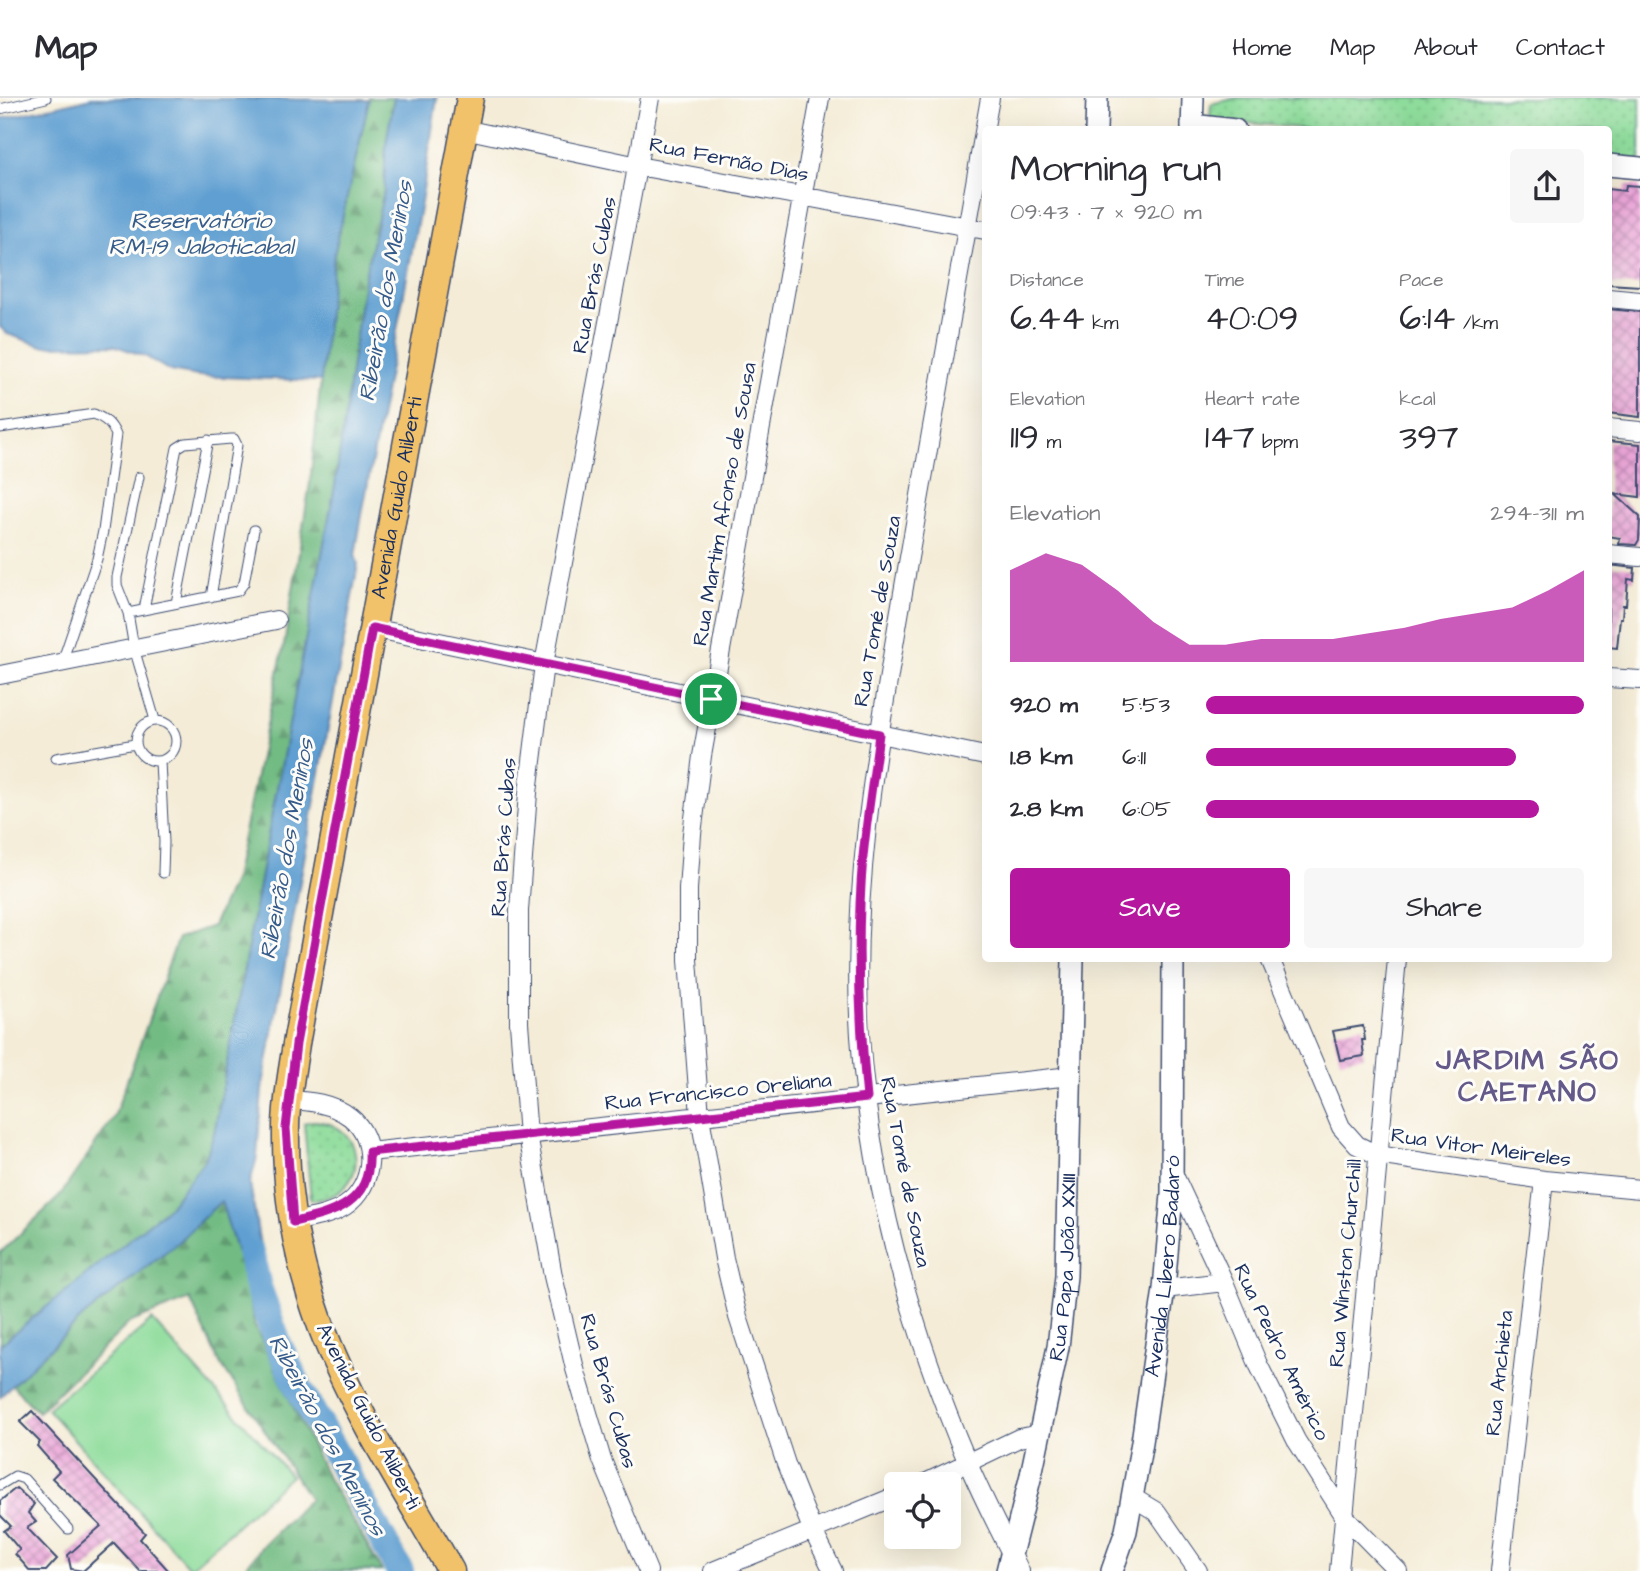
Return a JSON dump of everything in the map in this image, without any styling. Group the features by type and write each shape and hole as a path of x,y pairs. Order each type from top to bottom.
{"main road":[{"name":"Avenida Guido Aliberti","path":"451,1571 362,1413 334,1355 309,1289 293,1222 286,1138 296,1044 470,98"}],"street":[{"name":"Rua Brás Cubas","path":"648,1571 602,1460 575,1369 553,1276 528,1135 519,1023 519,910 528,793 544,664 650,98"},
{"name":"Rua Martim Afonso de Sousa","path":"820,98 711,699 692,834 688,889 688,960 700,1116 724,1258 738,1317 786,1464 812,1529 833,1571"},
{"name":"Rua Tomé de Souza","path":"985,126 990,98"},
{"path":"1096,126 1097,98"},
{"path":"1192,126 1194,98"},
{"name":"Rua Fernão Dias","path":"464,129 638,166 982,230"},
{"name":"Rua Tomé de Souza","path":"982,143 879,734 863,857 860,910 860,1035 878,1168 901,1275 935,1378 968,1464 1013,1566"},
{"path":"1612,165 1640,168"},
{"path":"1612,298 1640,301"},
{"path":"1612,428 1640,432"},
{"path":"1612,554 1640,557"},
{"path":"0,675 276,620"},
{"path":"372,628 982,755"},
{"path":"1612,678 1640,680"},
{"name":"Rua Papa João XXIII","path":"1013,1566 1058,1347 1066,1276 1073,962"},
{"name":"Avenida Líbero Badaró","path":"1112,1571 1126,1531 1164,1289 1172,1172 1173,962"},
{"name":"Rua Vitor Meireles","path":"1271,962 1341,1126 1357,1145 1377,1155 1544,1180 1640,1189"},
{"name":"Rua Winston Churchill","path":"1339,1571 1397,962"},
{"name":"Rua Francisco Oreliana","path":"369,1152 1071,1076"},
{"path":"288,1100 332,1107 349,1116 364,1135 369,1152 366,1181 354,1199 332,1212 293,1222"},
{"name":"Rua Pedro Américo","path":"1172,1172 1224,1282 1258,1364 1296,1440 1345,1517 1398,1571"},
{"name":"Rua Anchieta","path":"1500,1571 1544,1180"},
{"path":"1164,1289 1224,1282"},
{"path":"950,1472 1019,1438 1041,1434"},
{"path":"1132,1497 1157,1512 1198,1571"},
{"path":"713,1571 884,1501"}],"lane":[{"path":"0,108 46,98"},
{"path":"0,428 94,414 105,419 116,435 97,559 62,662"},
{"path":"144,609 177,448 180,444 234,439 237,445 211,597"},
{"path":"176,603 208,440"},
{"path":"139,477 117,585 128,613 134,648 155,720"},
{"path":"128,613 234,593 242,587 254,530"},
{"path":"155,720 169,725 177,738 173,753 160,761 144,758 135,744 140,728 155,720"},
{"path":"56,758 135,744"},
{"path":"160,761 163,873"},
{"path":"0,1485 15,1476 24,1479 68,1529"}],"green space":[{"path":"369,98 394,98 386,144 384,191 364,280 335,486 215,1129 206,1158 170,1206 0,1345 0,1253 59,1197 114,1117 178,938 213,926 234,879 285,640 310,483 334,255"},
{"path":"1237,98 1640,98 1640,160 1612,157 1612,126 1279,126 1210,119 1211,104"},
{"path":"312,1121 331,1125 345,1133 353,1146 356,1160 353,1174 345,1187 331,1196 311,1200 304,1123"},
{"path":"221,1201 242,1269 255,1327 324,1471 382,1571 243,1571 263,1545 310,1499 218,1360 190,1299 129,1323 38,1412 12,1385 84,1316 178,1242"},
{"path":"152,1320 291,1476 190,1568 47,1409"}],"water":[{"name":"Reservatório RM-19 Jaboticabal","path":"92,98 369,100 334,255 321,381 198,376 170,371 145,356 113,345 42,346 8,334 0,327 0,119"},
{"path":"394,98 437,98 421,203 355,555 358,564 262,1090 257,1157 250,1183 261,1252 258,1287 242,1269 221,1201 178,1242 84,1316 0,1397 0,1345 170,1206 206,1158 215,1130 335,486 364,280 384,191 386,144"}],"building":[{"path":"1626,185 1640,186 1640,286 1612,284 1612,189 1625,191"},
{"path":"1612,309 1640,312 1640,417 1612,414"},
{"path":"1612,441 1640,444 1640,497 1615,494 1640,517 1639,540 1636,545 1619,544 1620,538 1612,537"},
{"path":"1612,565 1635,568 1634,580 1628,579 1626,605 1623,605 1620,618 1617,648 1612,647"},
{"path":"1363,1026 1364,1056 1340,1060 1333,1031"},
{"path":"32,1411 145,1533 140,1539 169,1571 140,1571 114,1543 83,1571 71,1569 68,1555 101,1526 52,1478 59,1471 37,1446 40,1442 20,1422"},
{"path":"16,1488 34,1504 28,1513 36,1522 27,1528 57,1559 46,1571 30,1571 15,1554 20,1550 4,1531 11,1526 0,1515 0,1501"}],"waterway":[{"name":"Ribeirão dos Meninos","path":"250,1252 258,1287 278,1344 299,1388 400,1571"}],"district":[{"name":"JARDIM SÃO CAETANO","path":"1528,1075"}],"route":[{"path":"372,628 711,699 879,734 863,857 860,910 860,1035 867,1098 369,1152 366,1181 354,1199 332,1212 293,1222 286,1128 288,1100 372,628"}]}
